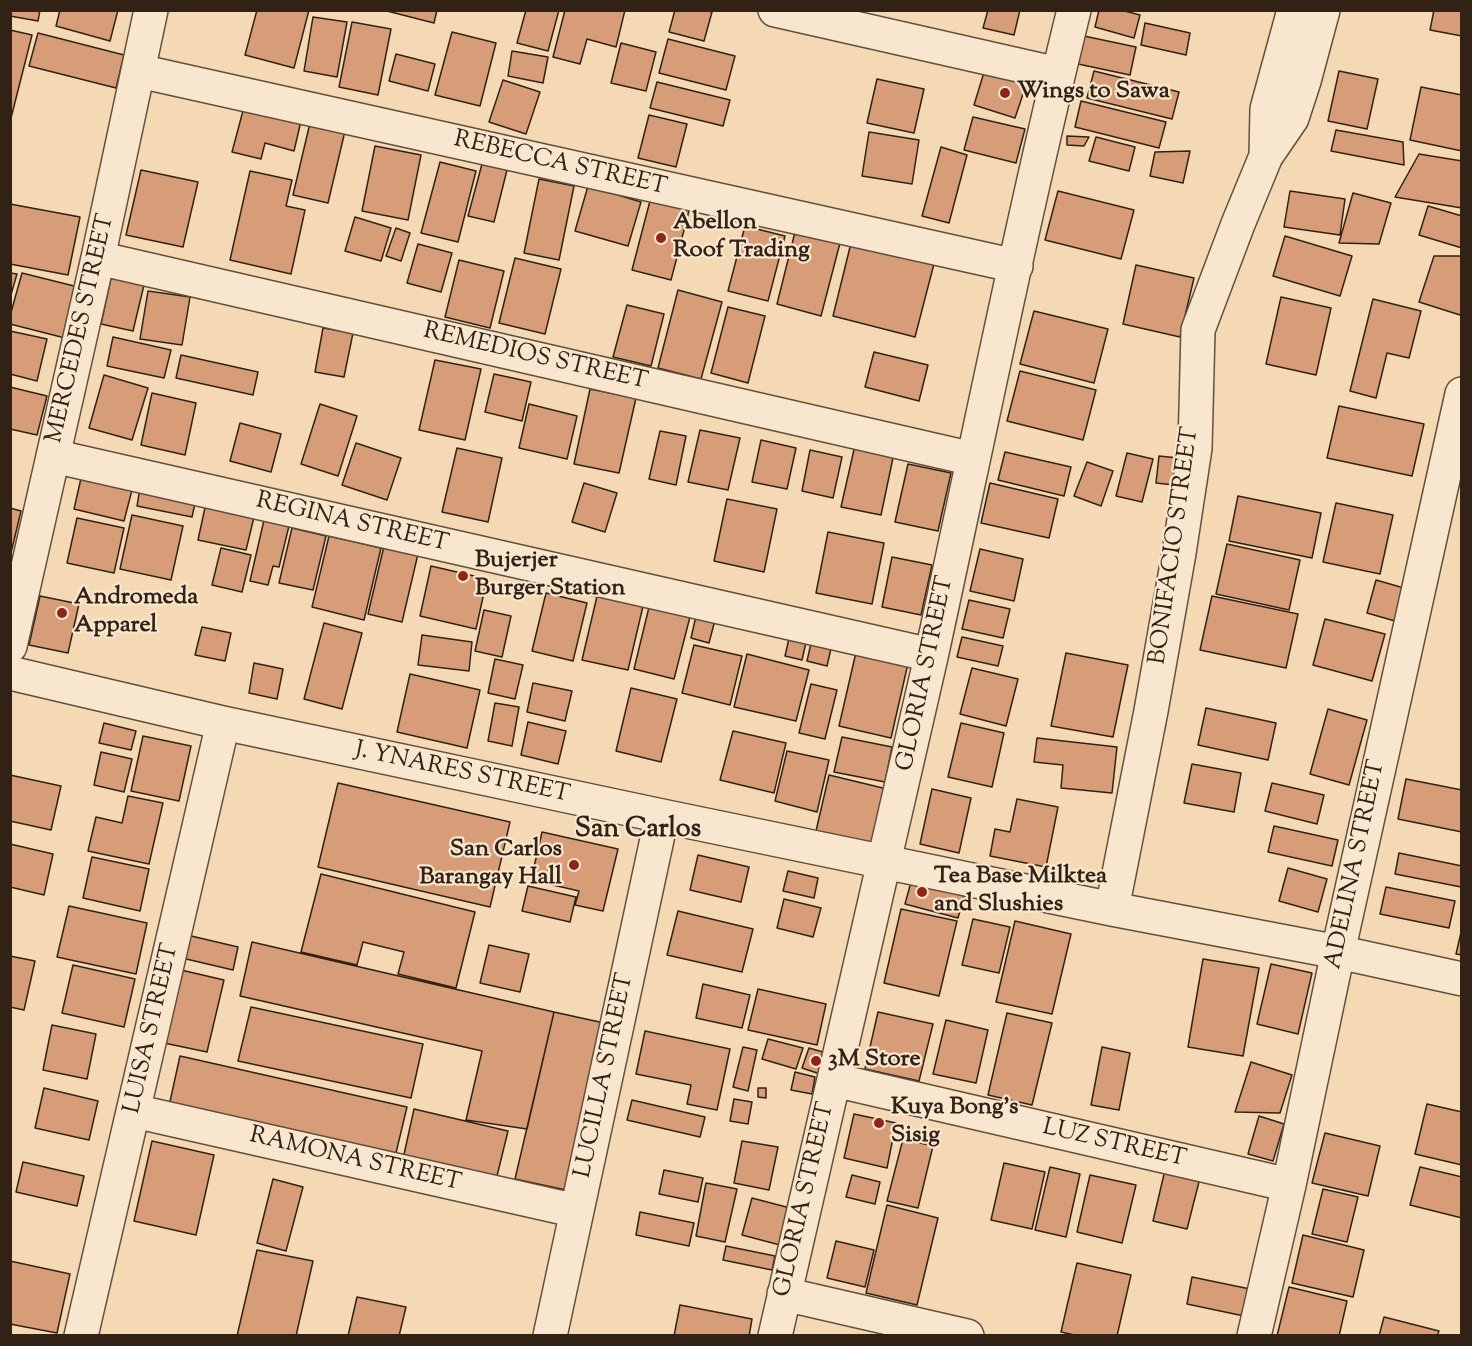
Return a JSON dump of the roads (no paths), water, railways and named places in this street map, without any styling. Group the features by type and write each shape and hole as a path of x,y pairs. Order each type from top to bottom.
{"street":[{"name":"MERCEDES STREET","path":"10,646 98,258 151,10"},
{"path":"775,10 1058,74"},
{"name":"GLORIA STREET","path":"775,1335 885,863 1074,10"},
{"name":"BONIFACIO STREET","path":"1266,156 1267,109 1294,10"},
{"name":"BONIFACIO STREET","path":"1112,909 1151,711 1195,448 1198,330 1266,156 1292,118 1323,10"},
{"name":"REBECCA STREET","path":"139,71 1016,266"},
{"name":"REMEDIOS STREET","path":"98,258 973,459"},
{"name":"ADELINA STREET","path":"1254,1335 1289,1185 1338,952 1453,472 1461,394"},
{"name":"REGINA STREET","path":"54,456 931,655"},
{"name":"J. YNARES STREET","path":"10,674 223,723 885,863 1338,952 1461,979"},
{"name":"LUISA STREET","path":"81,1335 223,723"},
{"name":"LUCILLA STREET","path":"550,1335 662,816"},
{"name":"LUZ STREET","path":"834,1080 1289,1185"},
{"name":"RAMONA STREET","path":"134,1111 577,1211"},
{"path":"784,1294 966,1335"}],"place":[{"name":"Wings to Sawa","path":"1005,93"},
{"name":"Abellon Roof Trading","path":"661,238"},
{"name":"Bujerjer Burger Station","path":"463,576"},
{"name":"Andromeda Apparel","path":"62,613"},
{"name":"San Carlos Barangay Hall","path":"574,865"},
{"name":"Tea Base Milktea and Slushies","path":"922,892"},
{"name":"3M Store","path":"816,1061"},
{"name":"Kuya Bong's Sisig","path":"879,1123"}],"district":[{"name":"San Carlos","path":"638,831"}]}
